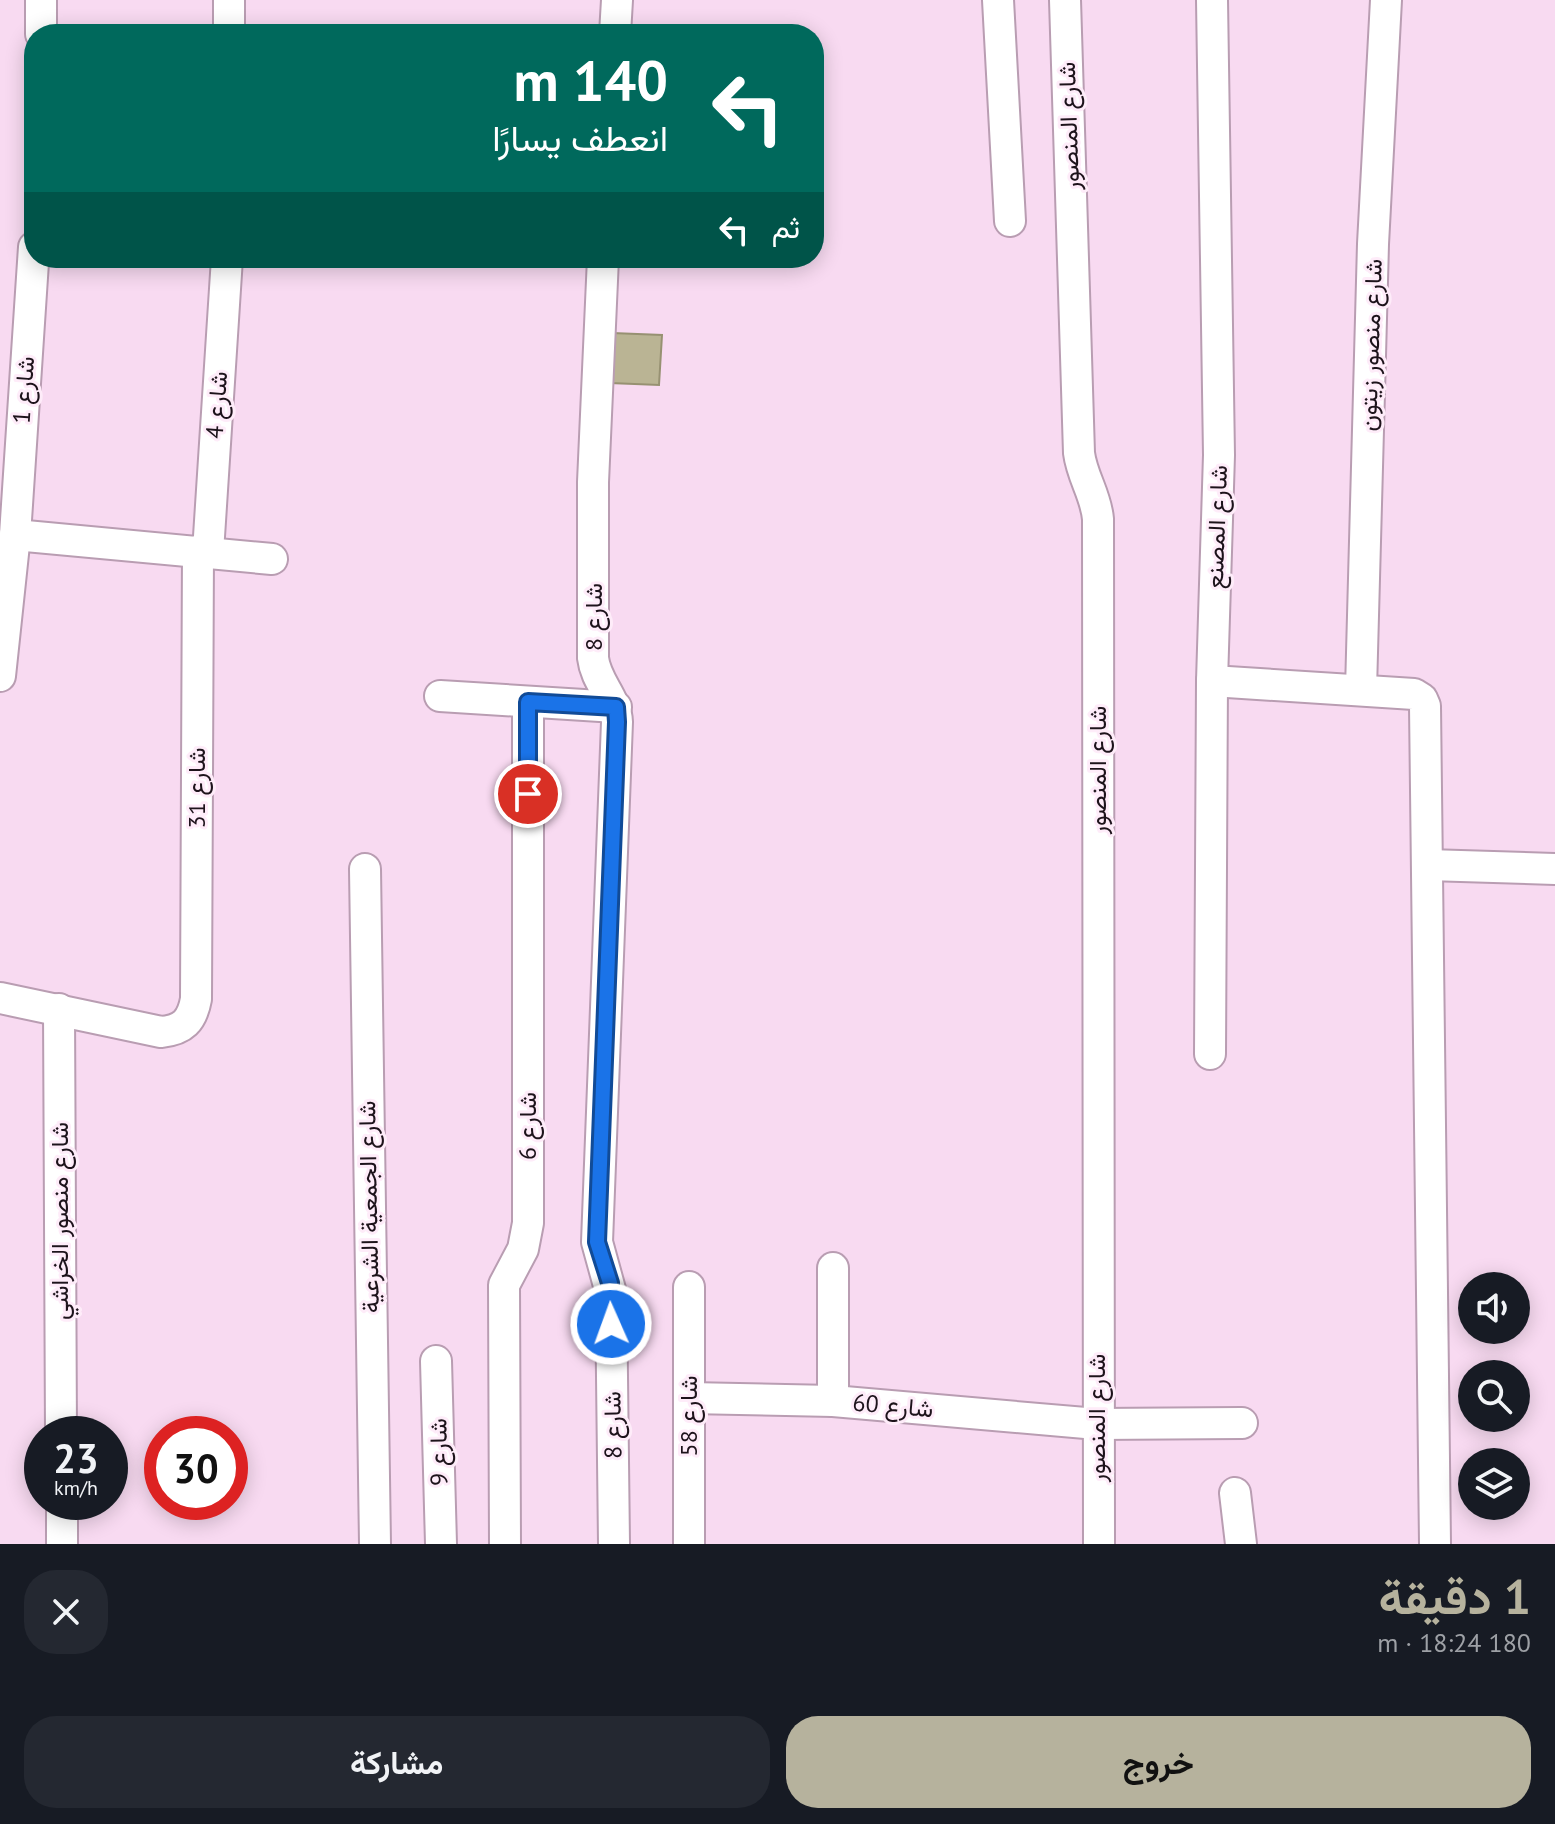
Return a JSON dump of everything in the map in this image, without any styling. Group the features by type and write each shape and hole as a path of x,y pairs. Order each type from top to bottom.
{"street":[{"path":"41,0 41,24"},
{"path":"229,0 229,24"},
{"path":"616,24 617,0"},
{"path":"998,0 1010,221"},
{"name":"شارع المنصور","path":"1065,0 1079,453 1081,466 1096,499 1098,519 1099,1544"},
{"name":"شارع المصنع","path":"1210,1054 1212,681 1219,455 1212,0"},
{"name":"شارع منصور زيتون","path":"1361,690 1373,244 1386,0"},
{"name":"شارع 1","path":"0,676 15,535 33,268"},
{"name":"شارع 4","path":"203,551 226,268"},
{"name":"شارع 8","path":"603,268 593,482 593,658 598,678 616,707 617,722 597,1242 611,1293 614,1544"},
{"path":"15,535 272,559"},
{"name":"شارع 31","path":"59,1009 161,1032 176,1030 193,1013 196,999 203,551"},
{"path":"1212,681 1414,694 1422,699 1425,706 1435,1544"},
{"path":"440,696 616,707"},
{"name":"شارع 6","path":"505,1544 504,1285 523,1249 528,1223 528,702"},
{"path":"1428,865 1555,869"},
{"name":"شارع الجمعية الشرعية","path":"365,869 375,1544"},
{"path":"0,998 59,1009"},
{"name":"شارع منصور الخراشي","path":"59,1009 61,1416"},
{"path":"833,1268 833,1401"},
{"name":"شارع 58","path":"689,1287 689,1544"},
{"name":"شارع 9","path":"436,1361 441,1544"},
{"name":"شارع 60","path":"689,1398 833,1401 1097,1424 1242,1423"},
{"path":"1235,1493 1241,1544"},
{"path":"62,1520 62,1544"}],"building":[{"path":"612,333 662,335 659,385 610,383"}],"route":[{"path":"528,794 528,702 616,707 597,1242 610,1283 611,1324"}]}
